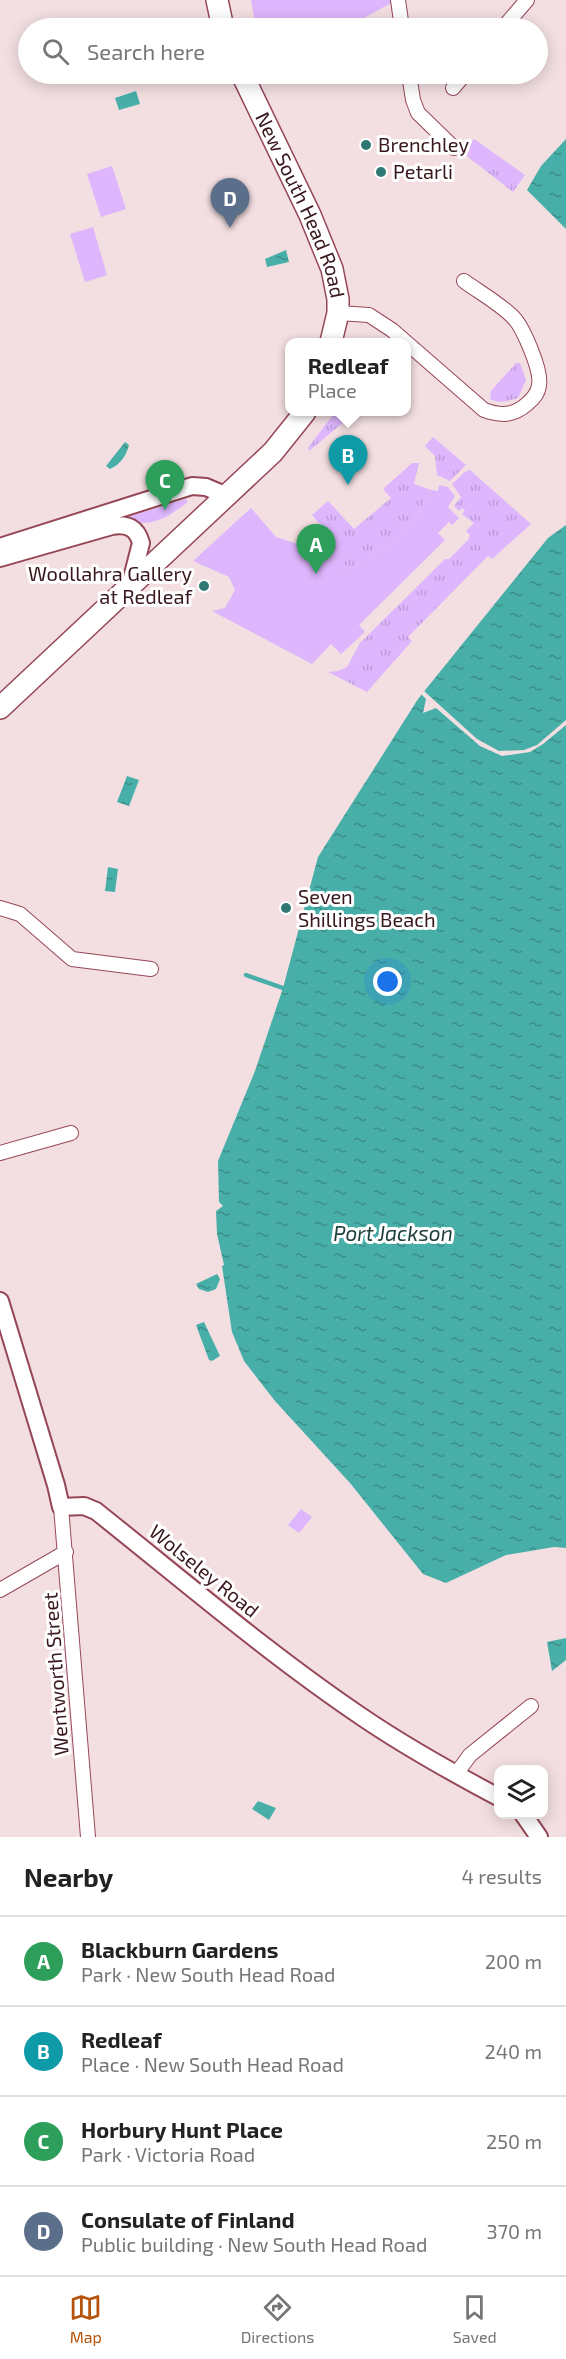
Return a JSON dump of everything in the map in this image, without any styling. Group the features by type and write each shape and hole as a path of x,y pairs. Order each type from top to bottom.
{"main road":[{"path":"217,0 221,18"},
{"name":"New South Head Road","path":"247,84 327,255 337,286 338,313 332,338"},
{"path":"0,708 273,452 300,416"}],"street":[{"path":"398,0 401,18"},
{"path":"512,18 527,0"},
{"path":"411,84 418,112 454,148"},
{"path":"453,88 456,84"},
{"path":"411,347 484,410 499,415 515,413 537,394 540,383 538,371 520,327 513,317 464,281"},
{"path":"338,313 369,315 401,338"},
{"path":"0,547 192,486 206,486 227,496"},
{"path":"0,558 112,526 125,525 135,530 141,543 130,586"},
{"path":"0,908 20,914 72,959 151,969"},
{"path":"0,1153 71,1133"},
{"path":"0,1301 61,1508"},
{"name":"Wolseley Road","path":"61,1508 84,1506 96,1511 237,1624 339,1701 456,1774 494,1795"},
{"name":"Wentworth Street","path":"61,1508 88,1837"},
{"path":"0,1590 66,1552"},
{"path":"456,1774 470,1755 531,1706"},
{"path":"526,1819 539,1837"}],"green space":[{"path":"251,0 391,0 391,3 364,18 254,18"},
{"path":"474,139 525,175 513,192 463,153"},
{"path":"474,139 492,152 482,167 463,153"},
{"path":"112,166 126,209 101,217 87,174"},
{"path":"93,227 107,275 85,282 70,234"},
{"path":"516,363 520,363 526,380 518,398 501,402 490,399 491,391"},
{"path":"332,416 343,416 345,421 309,451 308,448"},
{"path":"433,437 466,465 450,481 437,475 435,456 425,446"},
{"path":"412,463 419,463 414,484 431,490 423,505 405,531 394,542 369,559 338,572 325,553 325,530 312,515 328,501 354,529 391,498 383,489"},
{"path":"470,470 531,524 492,559 488,556 408,637 412,641 367,692 328,672 347,667 360,643 445,559 449,559 468,540 470,535 466,531 474,523 462,514 465,511 462,508 459,511 454,506 461,497 452,484"},
{"path":"439,485 448,487 455,496 448,507 459,518 452,525 449,522 438,533 445,540 359,625 365,632 341,654 331,644 312,664 212,611 225,608 235,590 229,577 193,561 251,508 276,537 325,553 338,571 369,559 394,541 414,518 431,490 438,491"},
{"path":"186,499 188,502 158,520 143,523 125,518"},
{"path":"301,1509 312,1517 299,1533 288,1525"}],"water":[{"path":"136,91 140,104 119,110 115,98"},
{"path":"566,139 566,229 527,190 541,166"},
{"path":"286,250 289,262 267,267 265,259"},
{"path":"125,442 129,445 125,456 110,469 106,466"},
{"name":"Port Jackson","path":"566,525 566,1548 554,1547 506,1555 446,1583 423,1574 350,1483 275,1401 244,1361 232,1332 222,1266 224,1265 217,1234 216,1211 223,1206 219,1202 218,1161 255,1071 283,988 318,857 418,699 548,538"},
{"path":"127,776 139,780 129,806 117,802"},
{"path":"108,867 118,869 115,892 105,891"},
{"path":"217,1274 220,1279 216,1289 208,1292 199,1289 196,1284"},
{"path":"204,1322 220,1356 212,1361 209,1360 196,1325"},
{"path":"566,1638 566,1660 552,1671 547,1642"},
{"path":"258,1801 276,1808 269,1820 252,1809"}],"pier":[{"path":"424,691 477,739 499,751 524,750 537,745 566,720 566,725 530,752 502,756 480,746 436,708 423,713 426,699 421,694"}],"waterway":[{"path":"246,975 283,988"}],"place":[{"name":"Brenchley","path":"366,145"},
{"name":"Petarli","path":"381,172"},
{"name":"Consulate of Finland","path":"230,228"},
{"name":"Redleaf","path":"348,485"},
{"name":"Horbury Hunt Place","path":"165,510"},
{"name":"Blackburn Gardens","path":"316,574"},
{"name":"Woollahra Gallery at Redleaf","path":"204,586"},
{"name":"Seven Shillings Beach","path":"286,908"}]}
